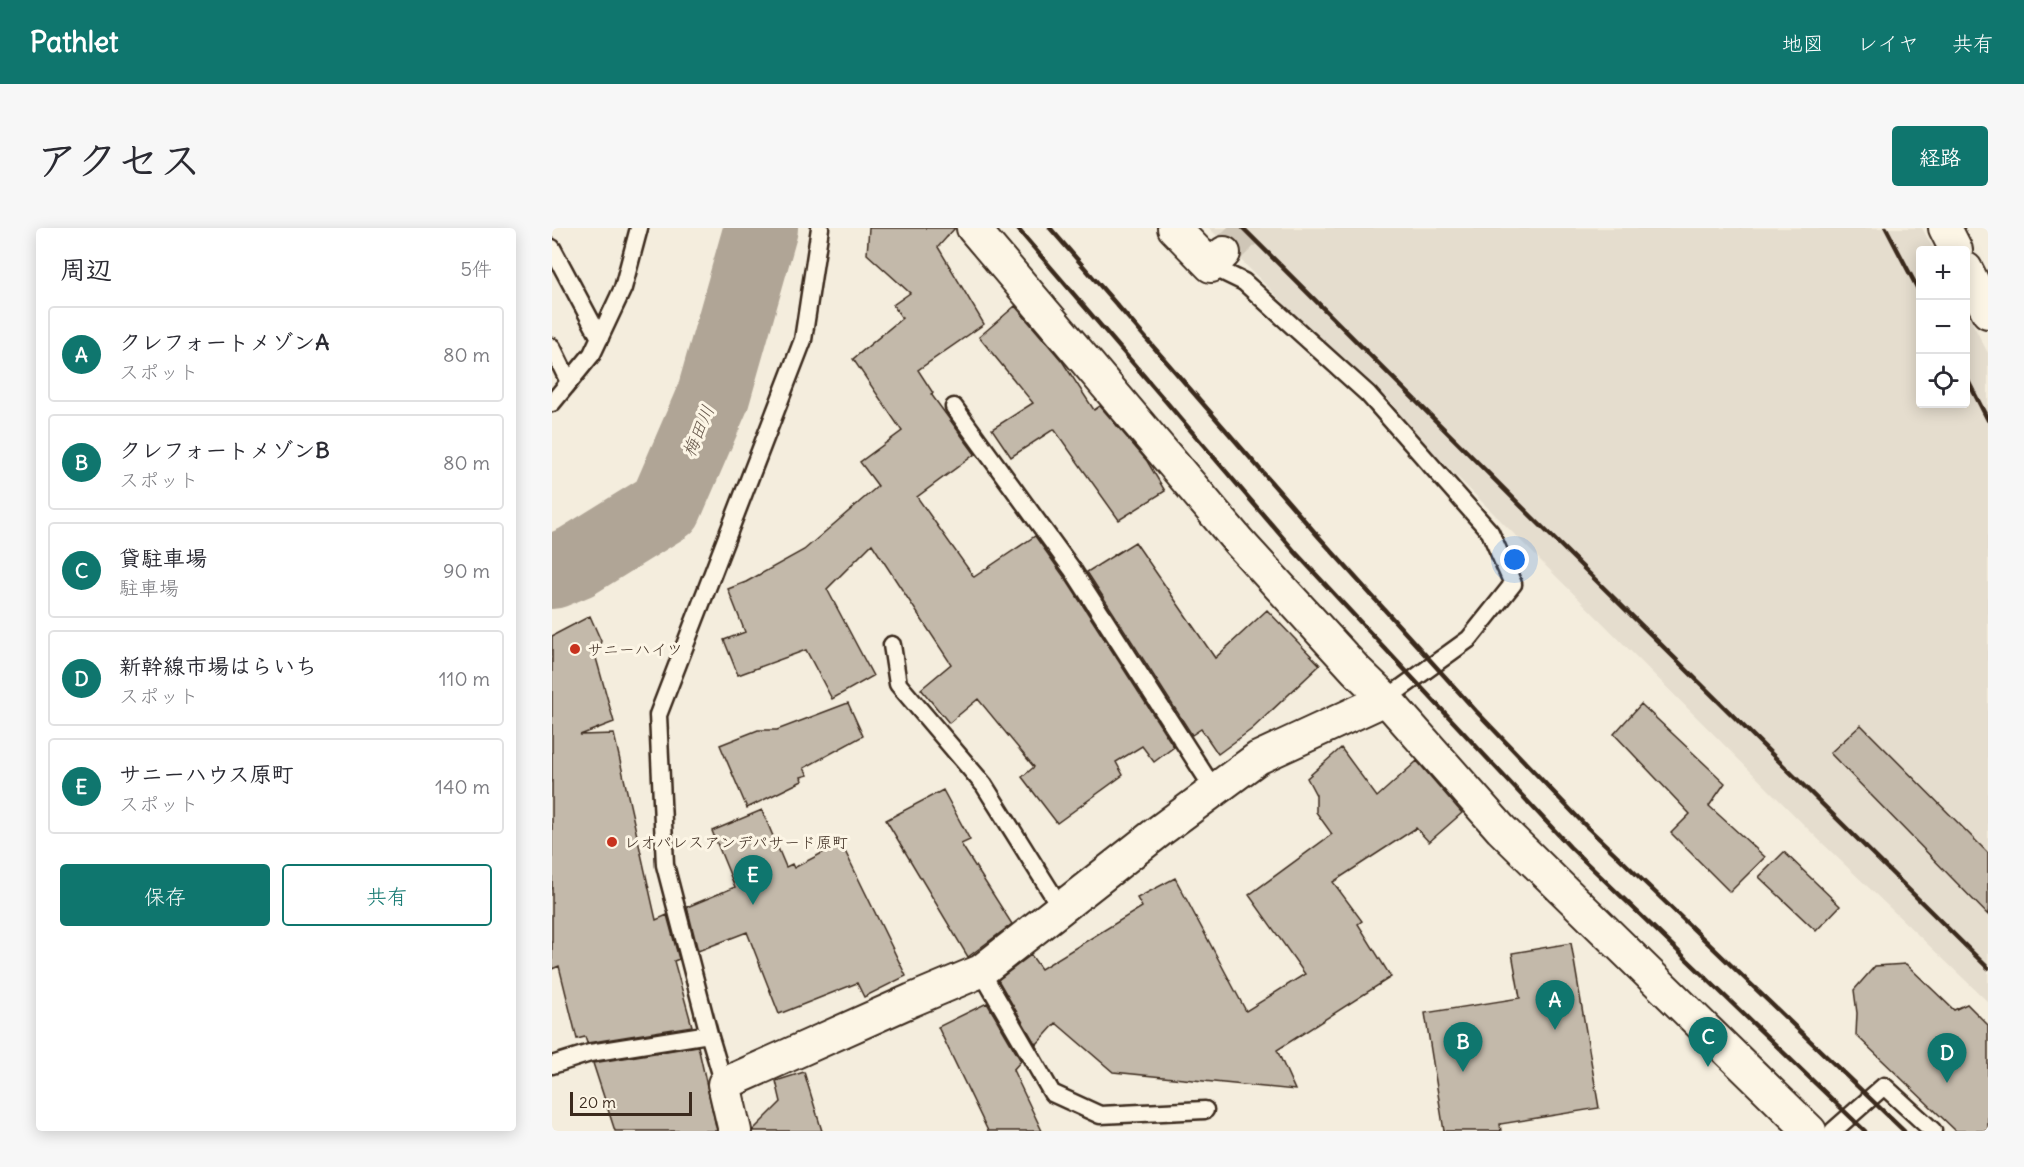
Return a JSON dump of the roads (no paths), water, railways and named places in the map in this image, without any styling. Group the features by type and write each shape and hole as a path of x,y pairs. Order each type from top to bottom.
{"street":[{"path":"973,228 1239,542 1356,670 1386,699 1501,829 1810,1131"},
{"path":"1174,228 1217,260"},
{"path":"1945,228 1954,246"},
{"path":"1970,278 1988,312"},
{"path":"735,1131 724,1084 981,971 1158,832 1258,758 1386,699"}],"lane":[{"path":"552,403 592,354 600,338 623,288 639,228"},
{"path":"724,1084 665,865 658,716 803,340 820,228"},
{"path":"552,248 600,338"},
{"path":"1217,260 1368,394 1490,532 1513,584 1470,639 1386,699"},
{"path":"552,347 569,382"},
{"path":"954,408 1072,569 1215,790"},
{"path":"892,645 898,684 984,785 1062,908"},
{"path":"981,971 1052,1093 1100,1115 1205,1110"},
{"path":"552,1065 590,1053 709,1034"},
{"path":"1833,1131 1884,1086 1933,1131"}],"waterway":[{"name":"梅田川","path":"552,572 576,562 666,506 713,397 761,228"}],"tunnel":[{"path":"1224,253 1250,228"}],"railway":[{"path":"1017,228 1296,553 1570,847 1865,1131"},
{"path":"1050,228 1318,536 1476,711 1585,825 1904,1131"},
{"path":"1243,228 1988,968"},
{"path":"1886,228 1916,285"},
{"path":"1970,385 1988,420"}],"place":[{"name":"サニーハイツ","path":"575,649"},
{"name":"レオパレスアンデパサード原町","path":"612,842"},
{"name":"サニーハウス原町","path":"753,905"},
{"name":"クレフォートメゾンA","path":"1555,1030"},
{"name":"貸駐車場","path":"1708,1067"},
{"name":"クレフォートメゾンB","path":"1463,1072"},
{"name":"新幹線市場はらいち","path":"1947,1083"}]}
